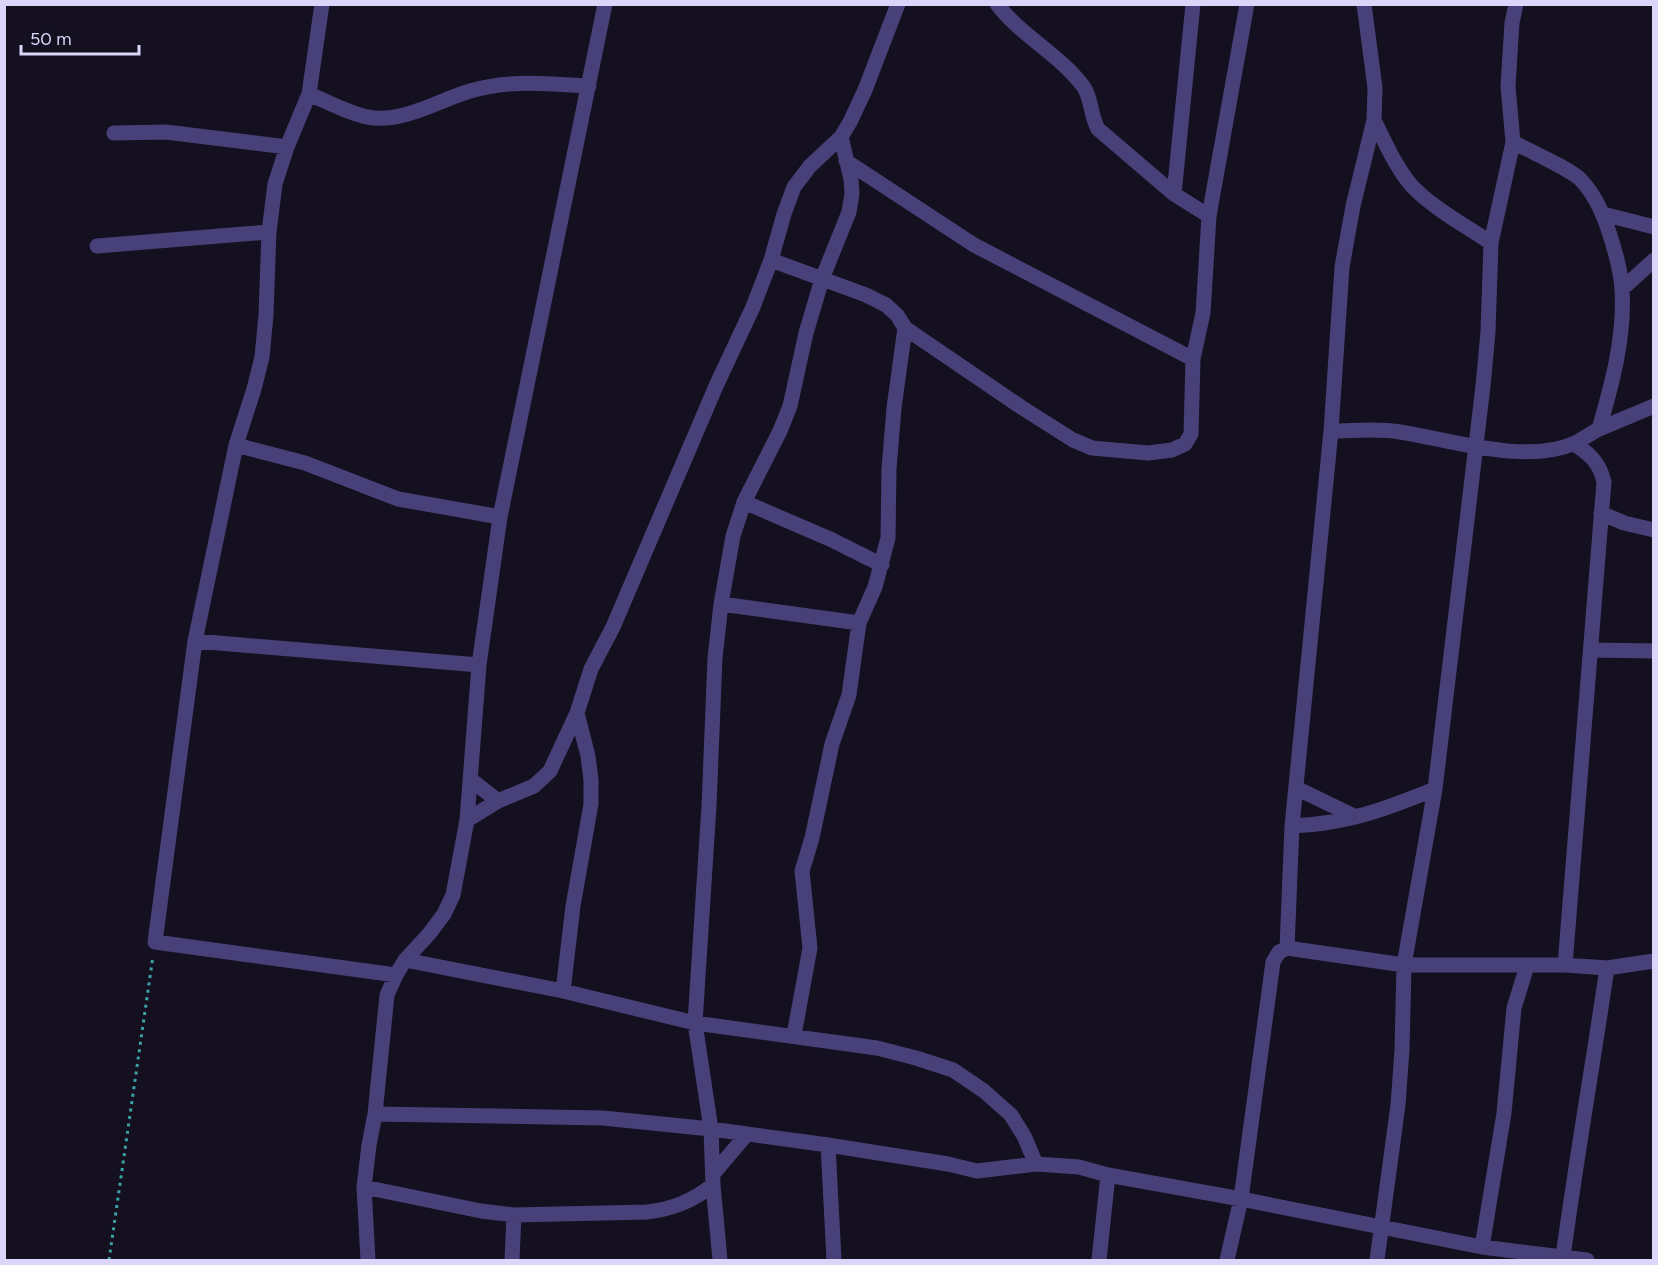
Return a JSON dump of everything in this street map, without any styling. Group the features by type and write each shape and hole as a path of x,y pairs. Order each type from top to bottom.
{"street":[{"path":"322,4 309,94 287,147 275,184 268,232 266,315 262,357 236,445 195,641 155,942 396,975"},
{"path":"467,820 498,801 534,786 550,771 577,713 591,669 617,618 771,260 794,187 810,166 841,137 865,90 898,4"},
{"path":"997,4 1010,21 1044,48 1082,84 1088,93 1093,120 1098,129 1174,194 1209,216"},
{"path":"1174,194 1193,4"},
{"path":"771,260 866,295 886,305 897,315 905,328 1073,440 1092,448 1148,453 1172,450 1185,444 1191,434 1193,359 1203,314 1209,216 1247,4"},
{"path":"1287,948 1292,826 1331,432 1342,267 1353,206 1374,120 1375,88 1364,4"},
{"path":"1377,1260 1398,1105 1404,965 1435,789 1476,447 1488,332 1491,243 1513,142 1508,86 1512,23 1516,4"},
{"path":"368,1260 364,1187 375,1114 387,994 405,960 444,914 453,895 467,820 479,665 501,517 589,86 608,7"},
{"path":"309,94 371,118 390,118 471,91 500,85 528,82 589,86"},
{"path":"1374,120 1397,166 1412,186 1491,243"},
{"path":"114,133 166,132 287,147"},
{"path":"720,1260 711,1129 695,1023 709,806 715,658 721,604 733,536 744,502 790,406 806,333 822,279 849,212 852,194 851,179 841,137"},
{"path":"1513,142 1580,178 1594,196 1603,214 1615,252 1622,289 1622,323 1616,364 1599,429"},
{"path":"846,161 974,245 1193,359"},
{"path":"1603,214 1653,227"},
{"path":"97,246 268,232"},
{"path":"1622,289 1653,260"},
{"path":"794,1035 810,948 802,871 813,838 832,744 849,695 860,623 875,587 888,538 889,469 894,408 905,328"},
{"path":"1331,432 1398,431 1476,447 1517,451 1546,450 1574,444 1599,429 1653,406"},
{"path":"1565,965 1604,482 1602,470 1587,452 1574,444"},
{"path":"236,445 306,463 398,500 501,517"},
{"path":"744,502 830,539 882,565"},
{"path":"1601,513 1624,523 1653,530"},
{"path":"721,604 860,623"},
{"path":"195,641 479,665"},
{"path":"1592,650 1653,651"},
{"path":"563,991 573,906 591,804 588,756 577,713"},
{"path":"470,779 498,801"},
{"path":"1296,788 1356,817"},
{"path":"1292,826 1322,825 1356,817 1382,810 1435,789"},
{"path":"1227,1260 1241,1199 1273,962 1279,952 1287,948 1404,965 1565,965 1607,968 1653,961"},
{"path":"405,960 563,991 695,1023 877,1048 916,1058 953,1070 984,1091 1011,1115 1024,1136 1036,1164"},
{"path":"1482,1247 1504,1113 1514,1008 1527,966"},
{"path":"1563,1257 1576,1158 1607,968"},
{"path":"375,1114 603,1118 711,1129 828,1145 948,1164 977,1171 1036,1164 1080,1167 1108,1175 1482,1247 1587,1260"},
{"path":"364,1187 481,1211 514,1215 666,1210 699,1196 747,1134"},
{"path":"828,1145 834,1260"},
{"path":"1099,1260 1108,1175"},
{"path":"512,1260 514,1215"}],"path":[{"path":"109,1260 155,942"}]}
